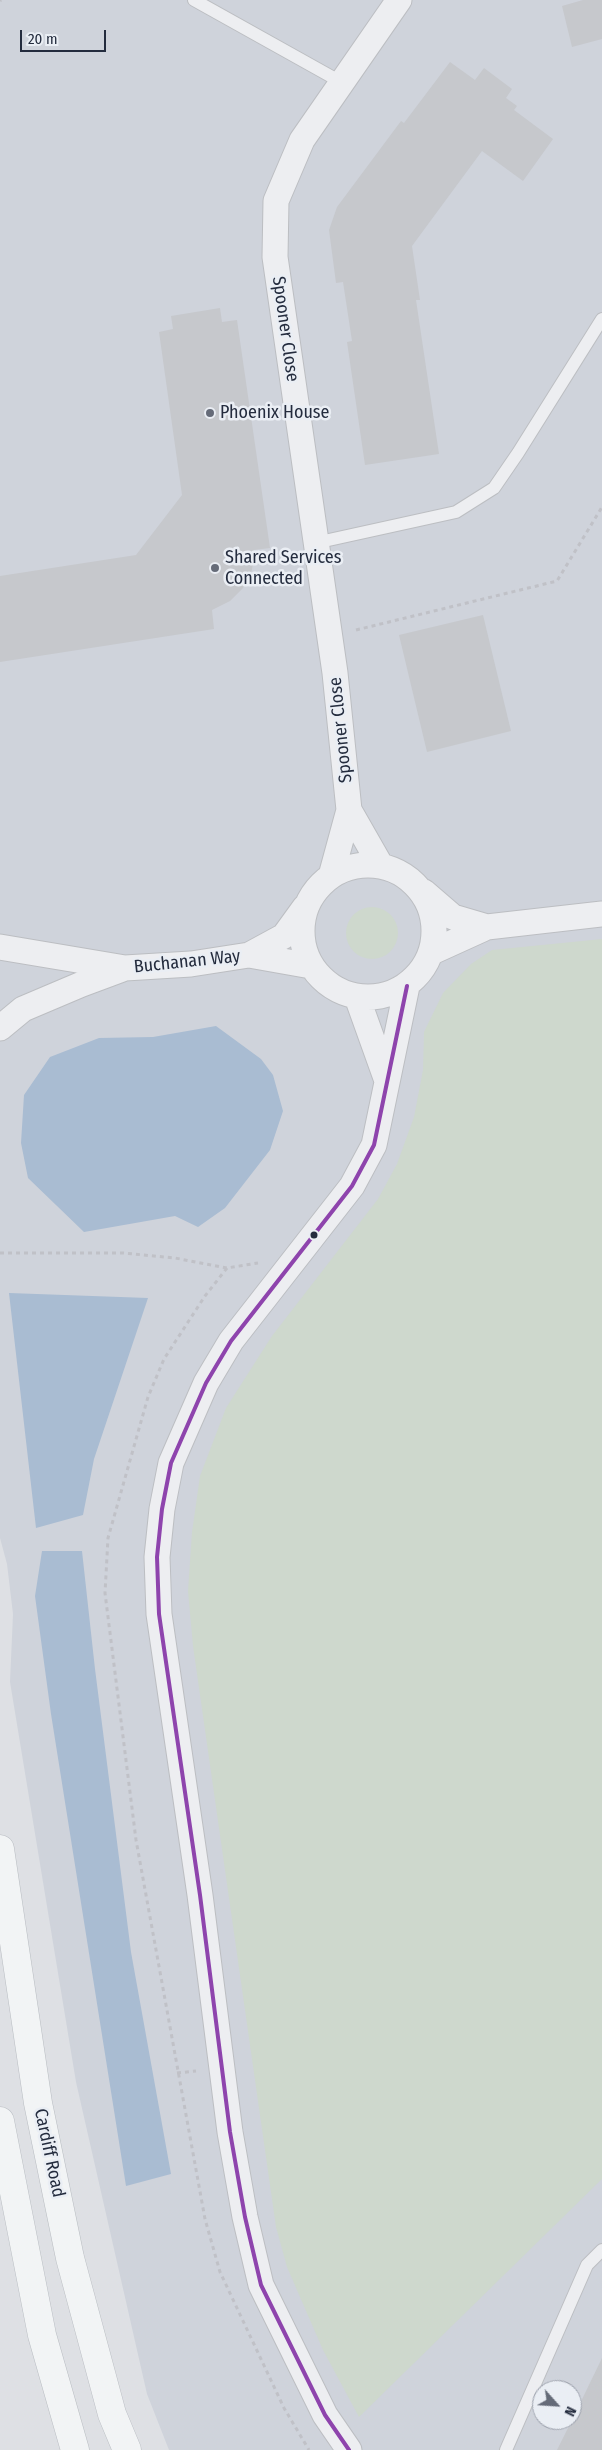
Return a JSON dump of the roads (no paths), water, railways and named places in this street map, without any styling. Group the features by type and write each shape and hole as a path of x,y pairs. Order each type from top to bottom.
{"main road":[{"name":"Cardiff Road","path":"0,1849 38,2103 70,2258 112,2414 127,2450"},
{"path":"0,2121 42,2335 75,2450"}],"street":[{"name":"Spooner Close","path":"331,876 349,810 329,637 274,257 276,202 302,140 340,82 399,0"},
{"name":"Spooner Close","path":"349,810 381,866"},
{"name":"Buchanan Way","path":"249,955 284,936 308,904 317,888 331,876 355,866 381,866 402,873 453,917 487,927"},
{"name":"Buchanan Way","path":"308,904 302,925 303,946 311,966 323,981 339,991 357,997 383,996 407,986 422,971 432,952 435,929 430,906 418,887"},
{"name":"Buchanan Way","path":"432,952 487,927 602,914"},
{"name":"Buchanan Way","path":"0,947 125,968 191,964 249,955 311,966"},
{"name":"Buchanan Way","path":"0,1028 23,1009 125,968"},
{"path":"349,2450 325,2415 260,2285 245,2217 230,2132 200,1896 161,1630 157,1557 162,1509 171,1463 190,1417 231,1340 352,1186 374,1145 388,1083 396,1029 407,986"},
{"path":"357,997 388,1083"}],"lane":[{"path":"194,0 340,82"},
{"path":"315,543 456,512 494,488 602,318"},
{"path":"506,2450 587,2265 602,2250"}],"water":[{"path":"216,1026 261,1059 273,1075 283,1111 270,1150 225,1208 198,1227 175,1216 84,1232 28,1178 21,1143 24,1095 50,1057 99,1038 153,1037"},
{"path":"9,1293 148,1298 94,1459 83,1515 36,1528"},
{"path":"42,1551 82,1551 131,1952 171,2174 126,2186 51,1714 35,1596"}],"place":[{"name":"Phoenix House","path":"210,413"},
{"name":"Shared Services Connected","path":"215,568"}]}
